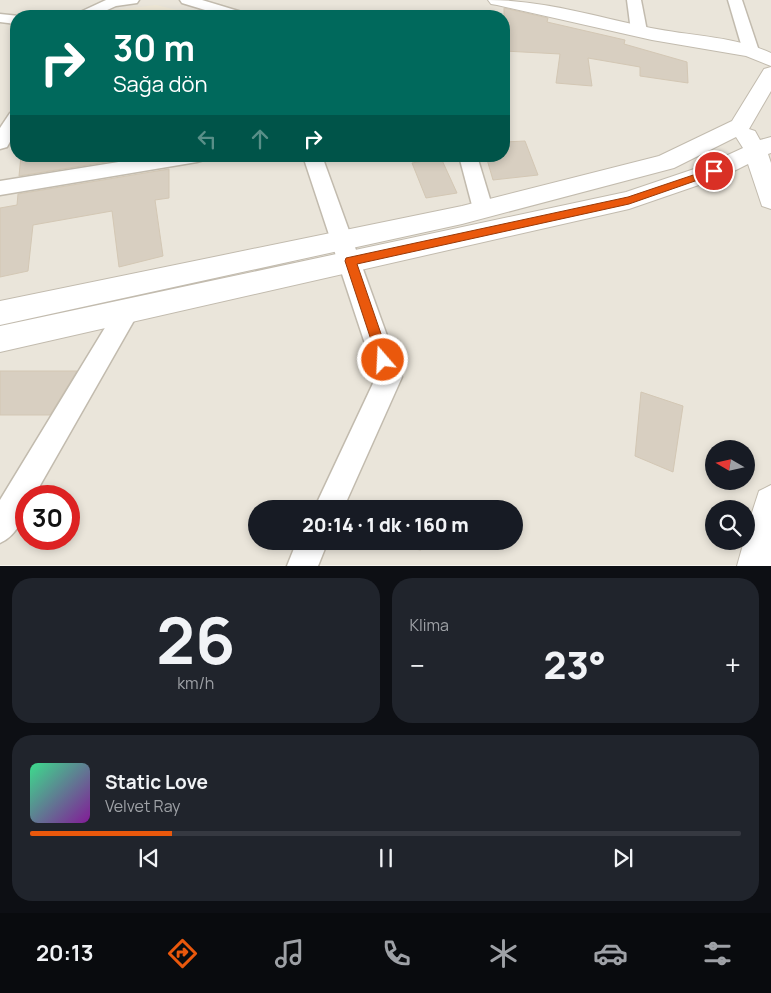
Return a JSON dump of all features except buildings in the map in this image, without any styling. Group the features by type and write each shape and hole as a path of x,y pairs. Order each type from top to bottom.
{"street":[{"path":"96,10 113,2 132,0"},
{"path":"187,0 220,10"},
{"path":"497,0 646,33 751,51"},
{"path":"634,0 646,33"},
{"path":"735,0 751,51 771,71"},
{"path":"646,33 771,71"},
{"path":"0,339 128,310 345,251 483,209 666,162 740,126 771,71"},
{"path":"0,143 10,120"},
{"path":"740,126 763,148 771,200"},
{"path":"0,313 629,200 714,171 763,148"},
{"path":"0,188 161,162"},
{"path":"314,162 389,377 332,500"},
{"path":"470,162 483,209"},
{"path":"0,528 128,310"},
{"path":"756,566 771,504"},
{"path":"302,566 309,550"}],"shaded area":[{"path":"0,0 771,0 771,565 0,565"},
{"path":"156,5 177,10 120,10"}],"route":[{"path":"383,360 350,261 629,200 714,171"}]}
